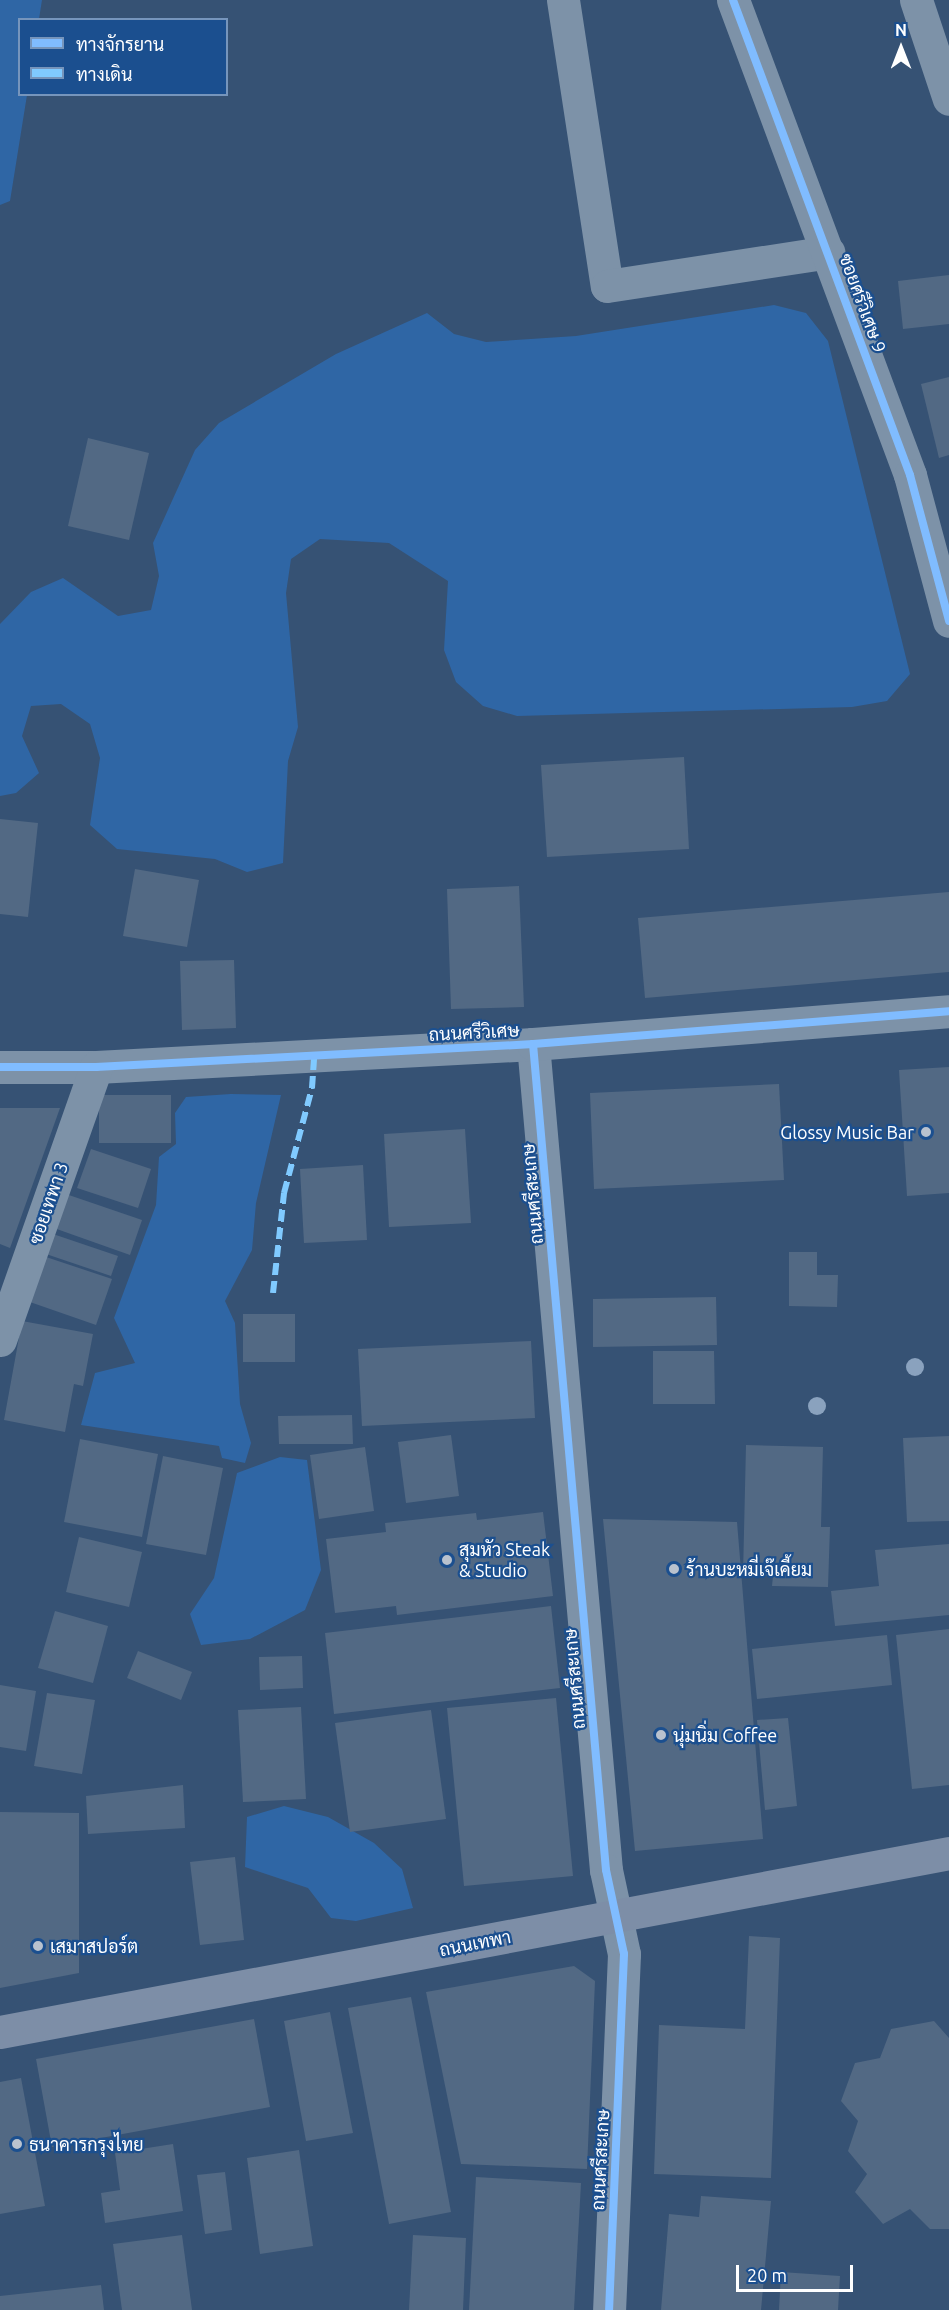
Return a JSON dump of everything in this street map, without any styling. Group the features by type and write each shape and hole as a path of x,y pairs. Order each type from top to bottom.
{"main road":[{"name":"ถนนเทพา","path":"0,2032 949,1853"}],"street":[{"path":"563,0 607,286 828,252"},
{"name":"ซอยศรีวิเศษ 9","path":"733,0 910,475 949,621"},
{"path":"916,0 949,99"},
{"name":"ถนนศรีวิเศษ","path":"0,1067 96,1067 533,1044 949,1011"},
{"name":"ถนนศรีสะเกษ","path":"533,1044 606,1870 624,1954 609,2310"},
{"name":"ซอยเทพา 3","path":"0,1340 96,1067"}],"shaded area":[{"path":"0,0 42,0 39,18 18,18 18,96 27,96 10,201 0,205"},
{"path":"774,305 806,313 828,341 910,674 887,701 852,707 517,716 483,706 456,682 444,650 448,581 389,543 320,539 291,559 286,593 298,727 288,761 283,863 247,872 215,859 117,849 90,825 100,758 90,724 61,704 31,706 22,736 39,773 16,793 0,796 0,624 31,592 63,578 118,616 151,610 159,576 153,543 195,450 219,423 336,354 427,313 454,334 486,342 576,336"},
{"path":"231,1094 281,1095 256,1203 252,1250 225,1301 235,1323 240,1404 251,1443 245,1463 222,1458 219,1446 81,1425 95,1373 135,1363 114,1318 156,1205 159,1157 176,1144 175,1113 186,1097"},
{"path":"280,1457 307,1460 321,1570 305,1610 250,1639 201,1645 190,1614 214,1578 237,1473"},
{"path":"284,1806 328,1817 374,1843 402,1869 413,1908 356,1921 331,1918 308,1888 245,1867 247,1817"}],"building":[{"path":"949,275 949,324 903,329 898,281"},
{"path":"949,377 949,455 939,458 921,384"},
{"path":"88,438 149,453 129,540 68,526"},
{"path":"684,757 689,849 547,857 541,765"},
{"path":"0,819 38,823 28,917 0,914"},
{"path":"135,869 199,880 187,947 123,936"},
{"path":"519,886 524,1007 451,1009 447,889"},
{"path":"949,892 949,972 645,998 638,918"},
{"path":"234,960 236,1028 182,1030 180,961"},
{"name":"Glossy Music Bar","path":"949,1067 949,1193 907,1196 899,1070"},
{"path":"779,1084 784,1180 594,1189 590,1093"},
{"path":"99,1095 171,1095 171,1143 99,1143"},
{"path":"0,1108 60,1108 10,1248 0,1244"},
{"path":"465,1129 471,1223 389,1227 384,1134"},
{"path":"91,1149 151,1169 138,1208 77,1188"},
{"path":"363,1165 367,1240 304,1243 300,1169"},
{"path":"63,1193 142,1220 130,1255 51,1227"},
{"path":"53,1234 118,1256 111,1276 46,1254"},
{"path":"789,1252 817,1252 817,1275 838,1275 837,1307 789,1306"},
{"path":"43,1256 112,1279 96,1325 27,1301"},
{"path":"716,1297 717,1345 593,1347 593,1299"},
{"path":"243,1314 295,1314 295,1362 243,1362"},
{"path":"22,1321 93,1334 83,1386 74,1384 65,1432 4,1420"},
{"path":"531,1341 535,1418 362,1426 358,1349"},
{"path":"653,1351 714,1351 715,1404 653,1404"},
{"path":"352,1415 353,1444 279,1444 278,1416"},
{"path":"451,1435 459,1496 406,1503 398,1442"},
{"path":"949,1436 949,1521 907,1522 903,1438"},
{"path":"80,1439 158,1454 142,1537 64,1522"},
{"path":"746,1445 823,1447 821,1527 830,1527 828,1587 772,1586 773,1576 743,1575"},
{"path":"365,1447 374,1511 319,1519 310,1455"},
{"path":"163,1456 223,1468 206,1555 146,1544"},
{"path":"543,1512 553,1596 397,1615 396,1606 335,1613 326,1539 386,1532 385,1523 476,1513 477,1520"},
{"path":"603,1519 737,1522 763,1839 635,1851"},
{"path":"79,1537 142,1552 129,1607 66,1592"},
{"path":"949,1544 949,1615 835,1626 831,1591 879,1586 875,1550"},
{"path":"551,1606 560,1688 334,1714 325,1633"},
{"path":"55,1611 108,1626 93,1683 38,1668"},
{"path":"949,1629 949,1785 912,1789 896,1635"},
{"path":"887,1635 892,1685 757,1699 752,1649"},
{"path":"138,1651 192,1672 181,1700 127,1678"},
{"path":"302,1656 303,1688 260,1690 259,1657"},
{"path":"0,1685 36,1691 26,1751 0,1747"},
{"path":"47,1693 95,1700 82,1774 34,1766"},
{"path":"556,1698 573,1876 464,1886 447,1708"},
{"path":"301,1707 306,1799 243,1802 238,1710"},
{"path":"431,1710 446,1819 350,1832 335,1723"},
{"path":"788,1718 797,1806 765,1810 757,1720"},
{"path":"183,1785 185,1828 88,1834 86,1796"},
{"path":"0,1812 79,1813 79,1973 0,1988"},
{"path":"235,1857 244,1940 200,1945 190,1862"},
{"path":"749,1936 780,1938 771,2178 654,2174 659,2025 745,2029"},
{"path":"574,1966 595,1981 587,2169 461,2164 426,1992"},
{"path":"411,1997 451,2212 389,2224 348,2008"},
{"path":"330,2012 353,2133 306,2141 284,2021"},
{"path":"254,2019 270,2107 52,2147 36,2059"},
{"path":"934,2021 949,2038 949,2229 930,2229 910,2209 883,2224 855,2192 867,2174 848,2151 858,2121 841,2101 855,2063 880,2058 891,2029"},
{"name":"ธนาคารกรุงไทย","path":"21,2078 45,2206 0,2214 0,2082"},
{"path":"173,2144 183,2211 105,2223 101,2193 120,2190 115,2153"},
{"path":"299,2150 313,2246 260,2254 247,2158"},
{"path":"225,2172 232,2230 205,2234 197,2175"},
{"path":"476,2177 581,2183 574,2310 469,2310"},
{"path":"701,2196 771,2201 761,2310 661,2310 669,2214 699,2217"},
{"path":"182,2235 192,2310 122,2310 113,2244"},
{"path":"413,2235 466,2238 463,2310 409,2310"},
{"path":"781,2272 840,2276 838,2310 779,2310"},
{"path":"101,2285 104,2310 0,2310 0,2296"}],"marked path":[{"path":"273,1293 284,1193 312,1088 314,1056"}],"cycle path":[{"path":"733,0 910,475 949,621"},
{"path":"0,1067 96,1067 533,1044 949,1011"},
{"path":"533,1044 606,1870 624,1954 609,2310"}],"place":[{"name":"Glossy Music Bar","path":"926,1132"},
{"name":"สุมหัว Steak & Studio","path":"447,1560"},
{"name":"ร้านบะหมี่เจ๊เคี้ยม","path":"674,1569"},
{"name":"นุ่มนิ่ม Coffee","path":"661,1735"},
{"name":"เสมาสปอร์ต","path":"38,1946"},
{"name":"ธนาคารกรุงไทย","path":"17,2144"}]}
